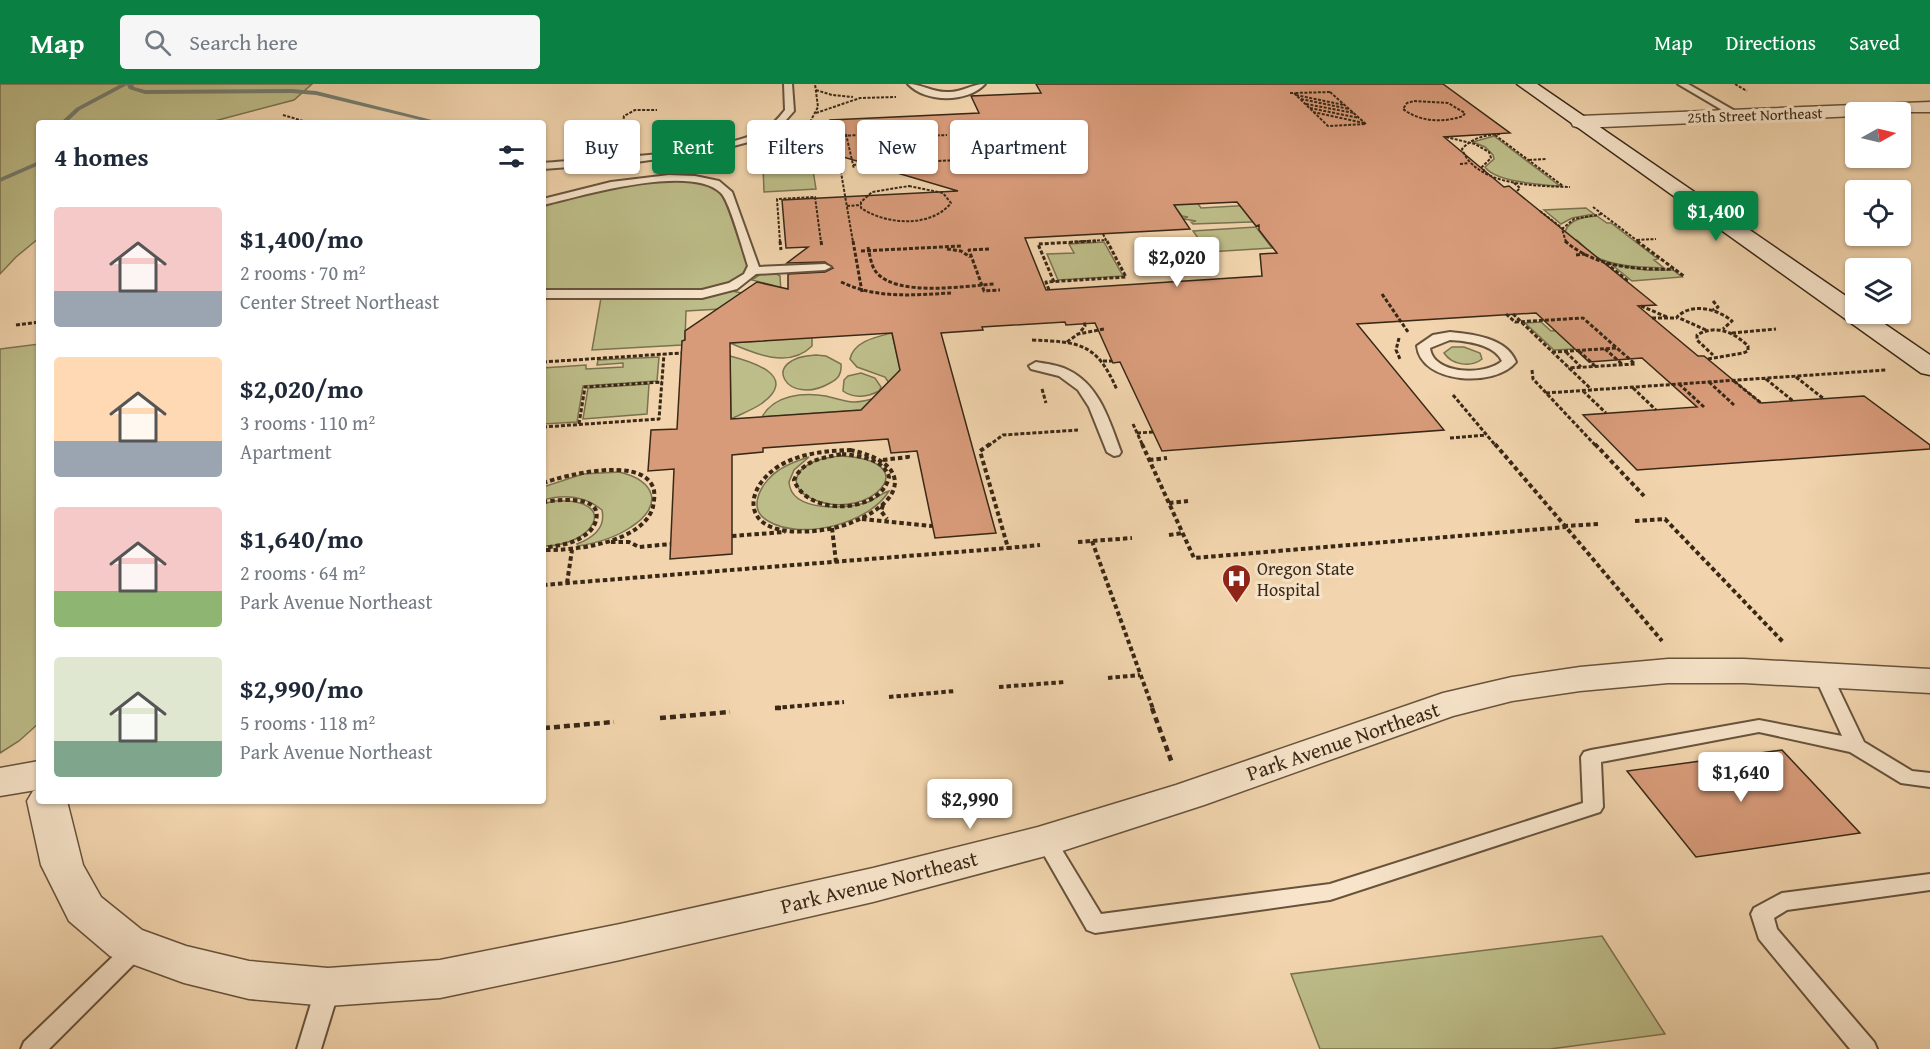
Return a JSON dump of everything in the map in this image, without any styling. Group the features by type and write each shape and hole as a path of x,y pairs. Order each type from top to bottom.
{"street":[{"path":"1526,84 1930,367"},
{"path":"1890,94 1925,108"},
{"name":"25th Street Northeast","path":"1580,122 1925,108"},
{"name":"Park Avenue Northeast","path":"48,804 62,865 85,909 126,943 184,964 249,980 328,987 440,980 873,885 1046,841 1190,795 1443,706 1512,690 1580,679 1807,663 1930,681"},
{"path":"0,782 36,776"}],"lane":[{"path":"546,166 679,155 753,137 776,124 788,112 788,84"},
{"path":"912,84 920,90 953,94 973,90 981,84"},
{"path":"1682,84 1737,115"},
{"path":"546,200 607,186 653,180 681,178 716,184 728,194 753,260 753,271"},
{"path":"546,294 702,294 733,286 753,271 825,267"},
{"path":"1450,336 1491,344 1507,356 1509,363 1497,373 1483,375 1457,374 1432,364 1421,352 1423,346 1438,338 1450,336"},
{"path":"1035,366 1064,373 1078,383 1091,398 1114,452"},
{"path":"1807,663 1856,746"},
{"path":"1046,841 1095,924 1330,892 1593,807 1591,757 1759,726 1856,746 1908,777 1930,780"},
{"path":"1865,1049 1767,933 1762,914 1782,902 1930,882"},
{"path":"33,1049 136,947"},
{"path":"309,1049 328,987"}],"path":[{"path":"816,90 836,96 902,98"},
{"path":"1293,94 1330,92 1365,123"},
{"path":"1293,94 1328,126 1365,123"},
{"path":"1293,94 1345,105"},
{"path":"816,113 841,103 866,97"},
{"path":"1299,99 1350,109"},
{"path":"1414,101 1432,101 1451,104 1464,110 1463,116 1448,121 1412,115 1403,109 1404,106 1414,101"},
{"path":"1304,103 1355,114"},
{"path":"1315,113 1334,103"},
{"path":"1308,107 1359,118"},
{"path":"623,120 624,116 636,110 657,110"},
{"path":"1315,113 1365,123"},
{"path":"283,115 300,120"},
{"path":"1494,134 1567,188 1508,180"},
{"path":"1500,134 1469,142 1462,151 1470,163 1519,186 1516,192"},
{"path":"854,169 847,135 857,135"},
{"path":"938,135 946,135"},
{"path":"1446,137 1469,142 1489,152 1491,158 1482,166 1484,171"},
{"path":"1528,160 1547,159"},
{"path":"946,160 947,164"},
{"path":"938,161 950,160"},
{"path":"1460,164 1470,163"},
{"path":"853,165 857,165"},
{"path":"1476,171 1484,171"},
{"path":"841,174 862,292"},
{"path":"909,186 943,193 951,203 942,213 903,221 876,217 866,213 861,205 864,197 872,192 909,186"},
{"path":"781,250 777,199 815,197 826,273 862,292 894,296 951,293"},
{"path":"847,206 861,205"},
{"path":"1593,207 1685,277"},
{"path":"1540,210 1562,228 1564,240 1585,254 1603,261 1635,268 1674,269"},
{"path":"1562,228 1574,219 1602,214"},
{"path":"1049,290 1046,282 1126,277 1103,234"},
{"path":"1636,240 1656,239"},
{"path":"1054,282 1038,244 1106,240"},
{"path":"861,251 961,246"},
{"path":"931,248 961,251 973,260"},
{"path":"869,249 873,267 878,275 897,283 927,287 994,284"},
{"path":"989,249 969,250 984,291 1000,290"},
{"path":"1576,255 1585,254"},
{"path":"1603,261 1628,281"},
{"path":"1382,294 1409,332 1401,336 1395,344 1397,355 1404,363"},
{"path":"1710,310 1718,307 1713,301"},
{"path":"1641,306 1667,317"},
{"path":"1678,318 1683,311 1710,310 1721,313 1732,321 1729,327 1720,330"},
{"path":"1506,314 1514,322 1583,318 1635,363 1568,368"},
{"path":"1513,314 1591,390"},
{"path":"1652,318 1678,318 1706,330 1731,333 1746,343 1748,351 1738,355 1713,355 1708,359"},
{"path":"1066,343 1078,334 1084,326 1083,321"},
{"path":"16,325 36,322"},
{"path":"1078,334 1104,329"},
{"path":"1731,333 1776,329"},
{"path":"1706,330 1697,335 1697,340 1713,355"},
{"path":"1032,340 1066,343 1085,348 1103,361 1119,395"},
{"path":"1552,352 1617,348"},
{"path":"1605,349 1622,364"},
{"path":"1578,351 1595,366"},
{"path":"1565,352 1581,367"},
{"path":"546,362 681,353"},
{"path":"546,427 659,418 664,354"},
{"path":"1103,361 1112,361"},
{"path":"1533,363 1531,373 1533,379 1644,496"},
{"path":"1546,393 1887,370"},
{"path":"1795,376 1824,399"},
{"path":"1765,378 1793,401"},
{"path":"1734,380 1761,403"},
{"path":"579,424 585,387 662,382"},
{"path":"1708,382 1734,405"},
{"path":"1678,384 1704,407"},
{"path":"1632,387 1656,410"},
{"path":"1449,390 1665,644"},
{"path":"1582,390 1606,413"},
{"path":"1129,416 1194,558 1598,524"},
{"path":"1008,548 980,452 1003,435 1088,430"},
{"path":"1137,433 1153,432"},
{"path":"1450,438 1487,435"},
{"path":"732,536 832,528 862,519 883,505 892,495 897,483 894,471 883,460 861,452 828,451 795,459 769,473 755,493 752,507 754,513 759,519 775,528 794,531"},
{"path":"876,462 887,472 889,480 885,489 863,502 831,506 816,504 795,491 792,483 794,474 801,466 826,456 857,455 876,462 908,457 907,452"},
{"path":"1149,460 1167,459"},
{"path":"546,482 570,473 603,469 629,472 648,481 653,487 655,498 649,515 632,530 604,543"},
{"path":"546,502 568,499 581,501 591,505 597,512 599,520 595,528 586,536 574,542 546,548"},
{"path":"1168,502 1188,501"},
{"path":"883,505 881,511 890,521"},
{"path":"1635,521 1664,518 1807,663"},
{"path":"862,519 932,526"},
{"path":"832,528 836,562"},
{"path":"1169,535 1183,533"},
{"path":"1078,542 1132,538"},
{"path":"1092,541 1172,763"},
{"path":"546,549 572,550 604,543 629,542 639,547 671,544"},
{"path":"546,585 1041,545"},
{"path":"567,583 572,550"},
{"path":"1108,678 1140,675"},
{"path":"999,687 1065,682"},
{"path":"889,697 955,691"},
{"path":"775,708 844,702"},
{"path":"660,718 730,712"},
{"path":"546,728 614,722"}],"green space":[{"path":"0,84 312,84 294,100 218,120 36,120 36,240 0,274"},
{"path":"1494,136 1560,186 1520,182 1490,172 1485,167 1494,159 1493,155 1485,147 1473,142"},
{"path":"763,174 814,174 816,189 764,192"},
{"path":"669,180 691,181 713,187 724,196 747,265 744,274 730,284 703,291 546,291 546,203 612,187"},
{"path":"1184,184 1201,208 1274,204 1282,221 1193,224 1191,222 1196,221 1184,219 1188,217 1182,216 1178,211 1168,211"},
{"path":"1586,208 1594,214 1572,218 1561,224 1544,210"},
{"path":"1597,216 1611,223 1658,259 1654,260 1664,268 1628,266 1602,260 1577,240 1568,241 1565,232 1573,221"},
{"path":"1256,227 1272,248 1208,252 1193,231"},
{"path":"1104,242 1123,276 1058,280 1047,254 1074,253 1069,244"},
{"path":"1611,264 1645,270 1673,270 1682,277 1632,281"},
{"path":"775,273 780,276 781,292 859,301 686,311 685,340 682,341 682,345 592,350 601,298 687,299 732,291 757,296 772,285 752,280 761,274"},
{"path":"1541,322 1551,331 1572,329 1612,347 1554,350 1525,323"},
{"path":"892,333 909,407 762,417 774,404 799,395 826,396 854,402 882,396 889,383 885,377 857,367 850,359 852,353 861,344"},
{"path":"812,337 812,346 803,353 783,358 761,355 730,343"},
{"path":"36,344 36,726 19,741 0,753 0,349"},
{"path":"1452,347 1464,347 1480,353 1482,359 1473,364 1457,363 1444,353"},
{"path":"730,356 760,366 774,378 776,386 772,394 761,404 731,419"},
{"path":"826,356 841,364 839,376 835,380 815,389 801,390 791,386 785,380 783,372 787,364 798,358"},
{"path":"659,357 657,381 583,386 577,422 546,424 546,368 586,365 586,369 623,367 623,363 597,365 598,360"},
{"path":"861,373 875,378 881,387 879,391 861,396 843,391 844,380 848,376"},
{"path":"649,384 647,414 583,419 588,388"},
{"path":"840,456 867,460 881,468 886,477 882,488 871,497 855,503 836,505 815,500 801,492 796,482 797,476 805,466"},
{"path":"809,457 794,470 789,482 792,492 799,499 810,504 848,506 868,502 889,491 879,503 866,512 833,526 798,529 782,527 768,521 758,509 757,502 762,487 779,470"},
{"path":"619,472 641,481 648,487 651,495 648,511 631,527 619,534 599,542 578,546 577,544 597,532 602,522 602,510 581,499 559,497 546,499 546,486 583,474"},
{"path":"554,501 575,502 588,507 594,514 593,523 576,539 546,546 546,503"},
{"path":"1602,936 1665,1034 1550,1049 1320,1049 1291,974"}],"building":[{"path":"1036,84 1443,84 1510,133 1444,137 1504,187 1509,186 1656,305 1638,306 1698,356 1704,356 1761,403 1864,396 1930,445 1930,449 1637,470 1583,415 1697,407 1642,358 1589,362 1536,313 1357,324 1444,430 1162,451 1120,362 1113,363 1095,323 1066,325 1065,322 982,327 983,330 941,333 996,533 935,538 917,451 891,453 888,439 763,448 763,452 732,455 732,554 670,559 674,469 648,471 651,430 677,429 682,341 685,340 685,331 757,282 788,289 788,274 825,272 833,268 825,262 787,263 808,247 786,248 782,200 958,191 901,174 938,174 938,120 857,120 857,161 845,158 845,120 830,120 979,113 971,96 1041,93","holes":["1237,202 1256,226 1259,225 1259,230 1277,253 1260,254 1262,276 1046,290 1025,238 1190,229 1174,205","892,333 900,370 861,410 731,419 730,343"]},
{"path":"1782,750 1860,833 1696,857 1627,771"}],"waterway":[{"path":"66,120 78,109 125,84"},
{"path":"130,84 131,88 145,92 292,91 316,93 429,120"},
{"path":"0,180 36,164"}],"place":[{"name":"Oregon State Hospital","path":"1236,604"}]}
